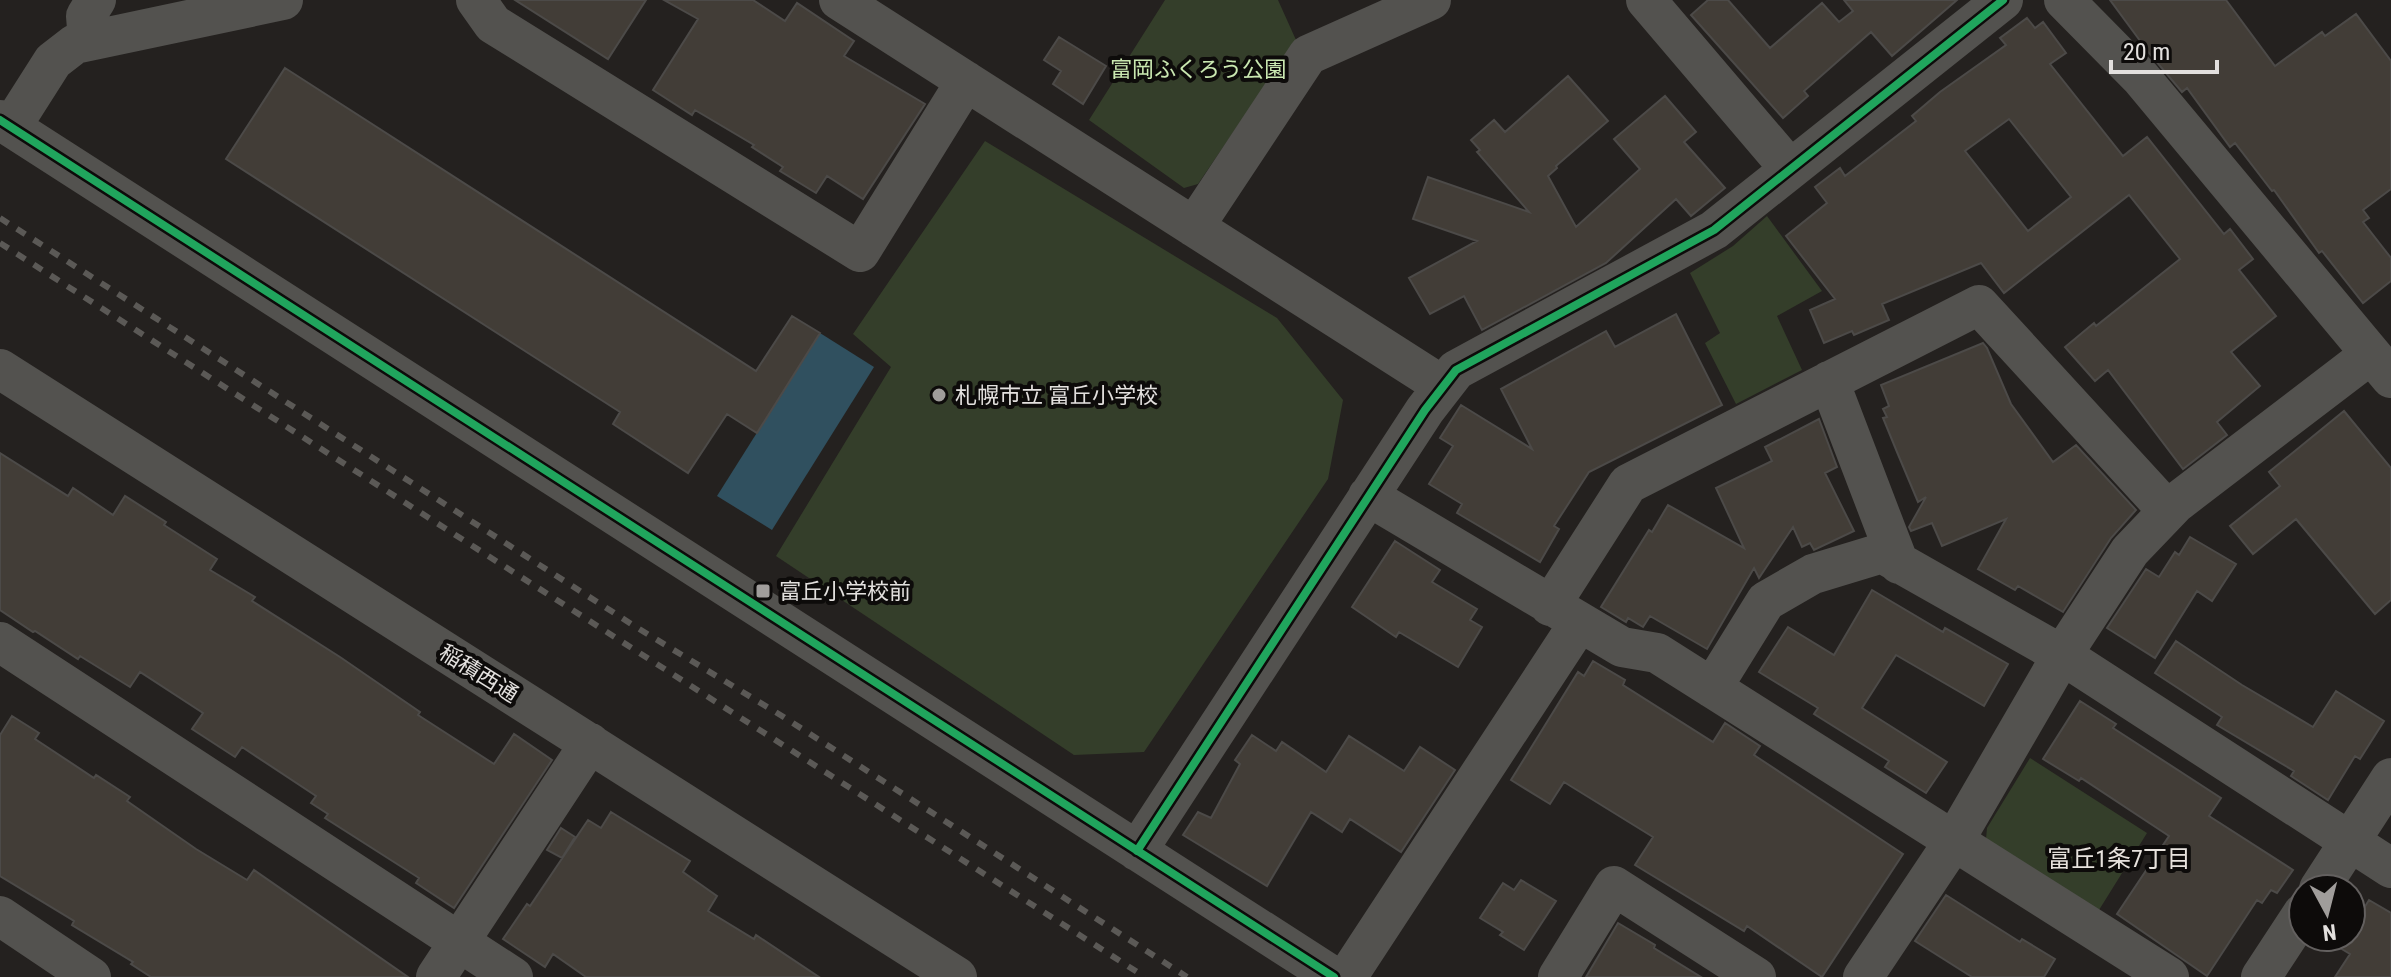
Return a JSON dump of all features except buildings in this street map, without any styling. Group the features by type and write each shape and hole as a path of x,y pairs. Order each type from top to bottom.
{"street":[{"path":"88,41 86,16 96,0"},
{"path":"283,0 75,44 53,61 5,124 1334,977"},
{"path":"476,0 493,24 860,252 966,81"},
{"path":"839,0 1443,386"},
{"path":"1194,227 1308,55 1431,0"},
{"path":"1646,0 1790,169"},
{"path":"1137,851 1425,410 1456,370 1714,230 2003,0"},
{"path":"1863,977 1954,841 2062,655 2130,551 2176,503 2381,366 2141,78 2064,0"},
{"path":"1347,977 1564,614 1628,484 1979,305 2168,511"},
{"name":"稲積西通","path":"0,369 957,977"},
{"path":"1829,381 1899,564"},
{"path":"1368,496 1622,647 1657,653 2169,977"},
{"path":"1712,688 1766,601 1813,574 1882,553 2062,655 2391,868"},
{"path":"0,642 513,977"},
{"path":"436,977 590,743"},
{"path":"2330,873 2391,778"},
{"path":"1558,977 1614,886 1756,977"},
{"path":"0,916 91,977"},
{"path":"2261,977 2287,937"}],"green space":[{"name":"富岡ふくろう公園","path":"1165,0 1278,0 1296,40 1198,184 1184,188 1089,120"},
{"path":"985,141 1277,318 1343,400 1328,479 1144,752 1074,755 776,556 891,367 853,334"},
{"path":"1767,216 1822,291 1777,316 1802,370 1736,404 1705,343 1720,333 1690,273 1733,246"},
{"path":"2030,758 2147,833 2099,910 1986,839 1987,828"}],"water":[{"path":"820,333 874,367 772,530 717,496"}],"railway":[{"path":"0,218 1187,977"},
{"path":"0,243 1145,977"}],"cycle path":[{"path":"1137,851 1425,410 1456,370 1714,230 2003,0"},
{"path":"0,120 1334,977"}],"place":[{"name":"札幌市立 富丘小学校","path":"939,395"},
{"name":"富丘小学校前","path":"763,591"}],"district":[{"name":"富丘1条7丁目","path":"2119,859"}]}
